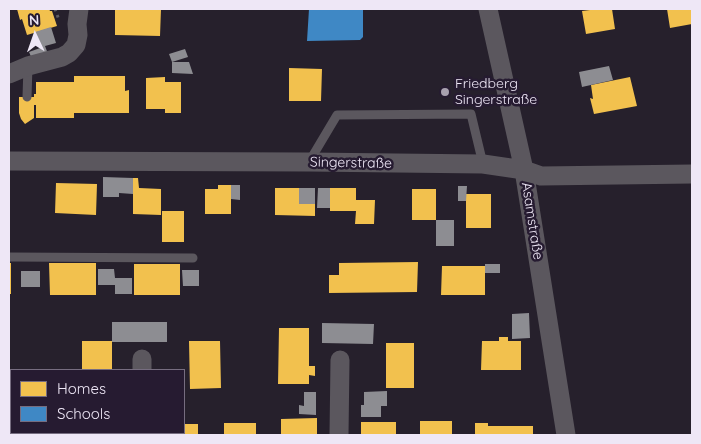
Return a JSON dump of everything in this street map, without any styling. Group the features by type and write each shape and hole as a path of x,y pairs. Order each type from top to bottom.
{"street":[{"path":"9,73 70,54 76,45 79,9"},
{"name":"Asamstraße","path":"488,9 524,170 566,435"},
{"name":"Singerstraße","path":"9,161 484,164 524,170 540,176 692,174"},
{"path":"339,435 340,360"}],"lane":[{"path":"27,97 28,66"},
{"path":"309,162 337,115 471,114 484,164"},
{"path":"9,257 194,258"}],"building: Homes":[{"path":"17,9 49,9 52,11 57,26 27,35"},
{"path":"115,9 161,9 160,36 115,35"},
{"path":"612,9 615,29 586,34 582,11"},
{"path":"667,9 692,9 692,24 670,28"},
{"path":"289,68 322,69 321,101 289,101"},
{"path":"74,76 125,76 125,91 129,90 129,113 74,113 74,118 36,118 36,105 34,105 34,118 25,124 19,113 19,97 34,97 34,94 36,94 36,82 74,82"},
{"path":"165,77 165,82 181,82 181,113 165,113 165,109 146,109 146,78"},
{"path":"630,77 637,106 594,114 590,98 593,99 591,85"},
{"path":"133,178 138,178 139,188 161,189 161,215 133,214"},
{"path":"56,183 97,184 96,215 55,213"},
{"path":"218,185 231,185 231,214 205,214 205,189 218,189"},
{"path":"275,188 299,188 299,204 315,204 315,216 275,215"},
{"path":"330,188 356,188 356,200 375,200 374,224 355,224 356,211 330,211"},
{"path":"412,189 436,189 436,220 412,220"},
{"path":"466,194 491,194 491,228 466,228"},
{"path":"162,211 184,211 184,242 162,242"},
{"path":"418,262 417,292 329,293 329,275 339,275 339,263"},
{"path":"9,263 11,263 11,294 9,294"},
{"path":"49,263 96,263 96,295 50,295"},
{"path":"134,264 180,264 180,295 134,295"},
{"path":"442,266 485,266 485,295 441,295"},
{"path":"279,328 309,328 309,366 315,366 315,376 309,375 309,384 278,384"},
{"path":"499,337 508,337 508,341 521,341 521,370 481,370 482,341 499,341"},
{"path":"82,341 112,341 112,369 82,369"},
{"path":"189,341 220,341 221,388 190,389"},
{"path":"386,343 414,343 414,388 386,388"},
{"path":"9,416 10,434 49,434 49,435 9,435"},
{"path":"317,418 317,435 281,435 281,419"},
{"path":"420,421 452,421 452,435 420,435"},
{"path":"361,422 396,422 396,435 361,435"},
{"path":"224,423 256,423 256,435 224,435"},
{"path":"475,423 488,423 488,426 533,426 533,435 475,435"},
{"path":"185,424 198,424 198,435 166,435 185,434"}],"building: Schools":[{"path":"309,9 363,9 363,37 360,40 307,41"}],"building: Industry":[{"path":"51,27 56,43 45,46 48,54 32,59 29,52 40,48 35,32"},
{"path":"185,49 188,57 172,62 169,54"},
{"path":"172,62 189,62 193,74 172,73"},
{"path":"609,66 613,80 582,87 579,72"},
{"path":"103,177 133,178 133,194 119,193 119,197 103,197"},
{"path":"231,185 240,185 240,200 231,199"},
{"path":"458,186 467,186 466,201 458,201"},
{"path":"299,188 315,188 315,204 299,204"},
{"path":"318,188 330,188 330,208 317,208"},
{"path":"436,220 454,220 454,246 436,246"},
{"path":"485,264 500,264 500,273 485,273"},
{"path":"98,269 114,269 115,278 132,278 132,294 115,294 115,285 98,285"},
{"path":"182,270 199,270 199,286 183,286"},
{"path":"21,271 40,271 40,287 21,287"},
{"path":"529,313 530,338 512,339 512,314"},
{"path":"112,322 167,322 167,342 112,342"},
{"path":"322,323 374,324 373,344 322,343"},
{"path":"387,391 387,406 381,406 381,417 361,417 361,405 364,405 364,392"},
{"path":"304,392 316,392 316,415 299,414 299,405 304,406"}],"place":[{"name":"Friedberg Singerstraße","path":"445,92"}]}
